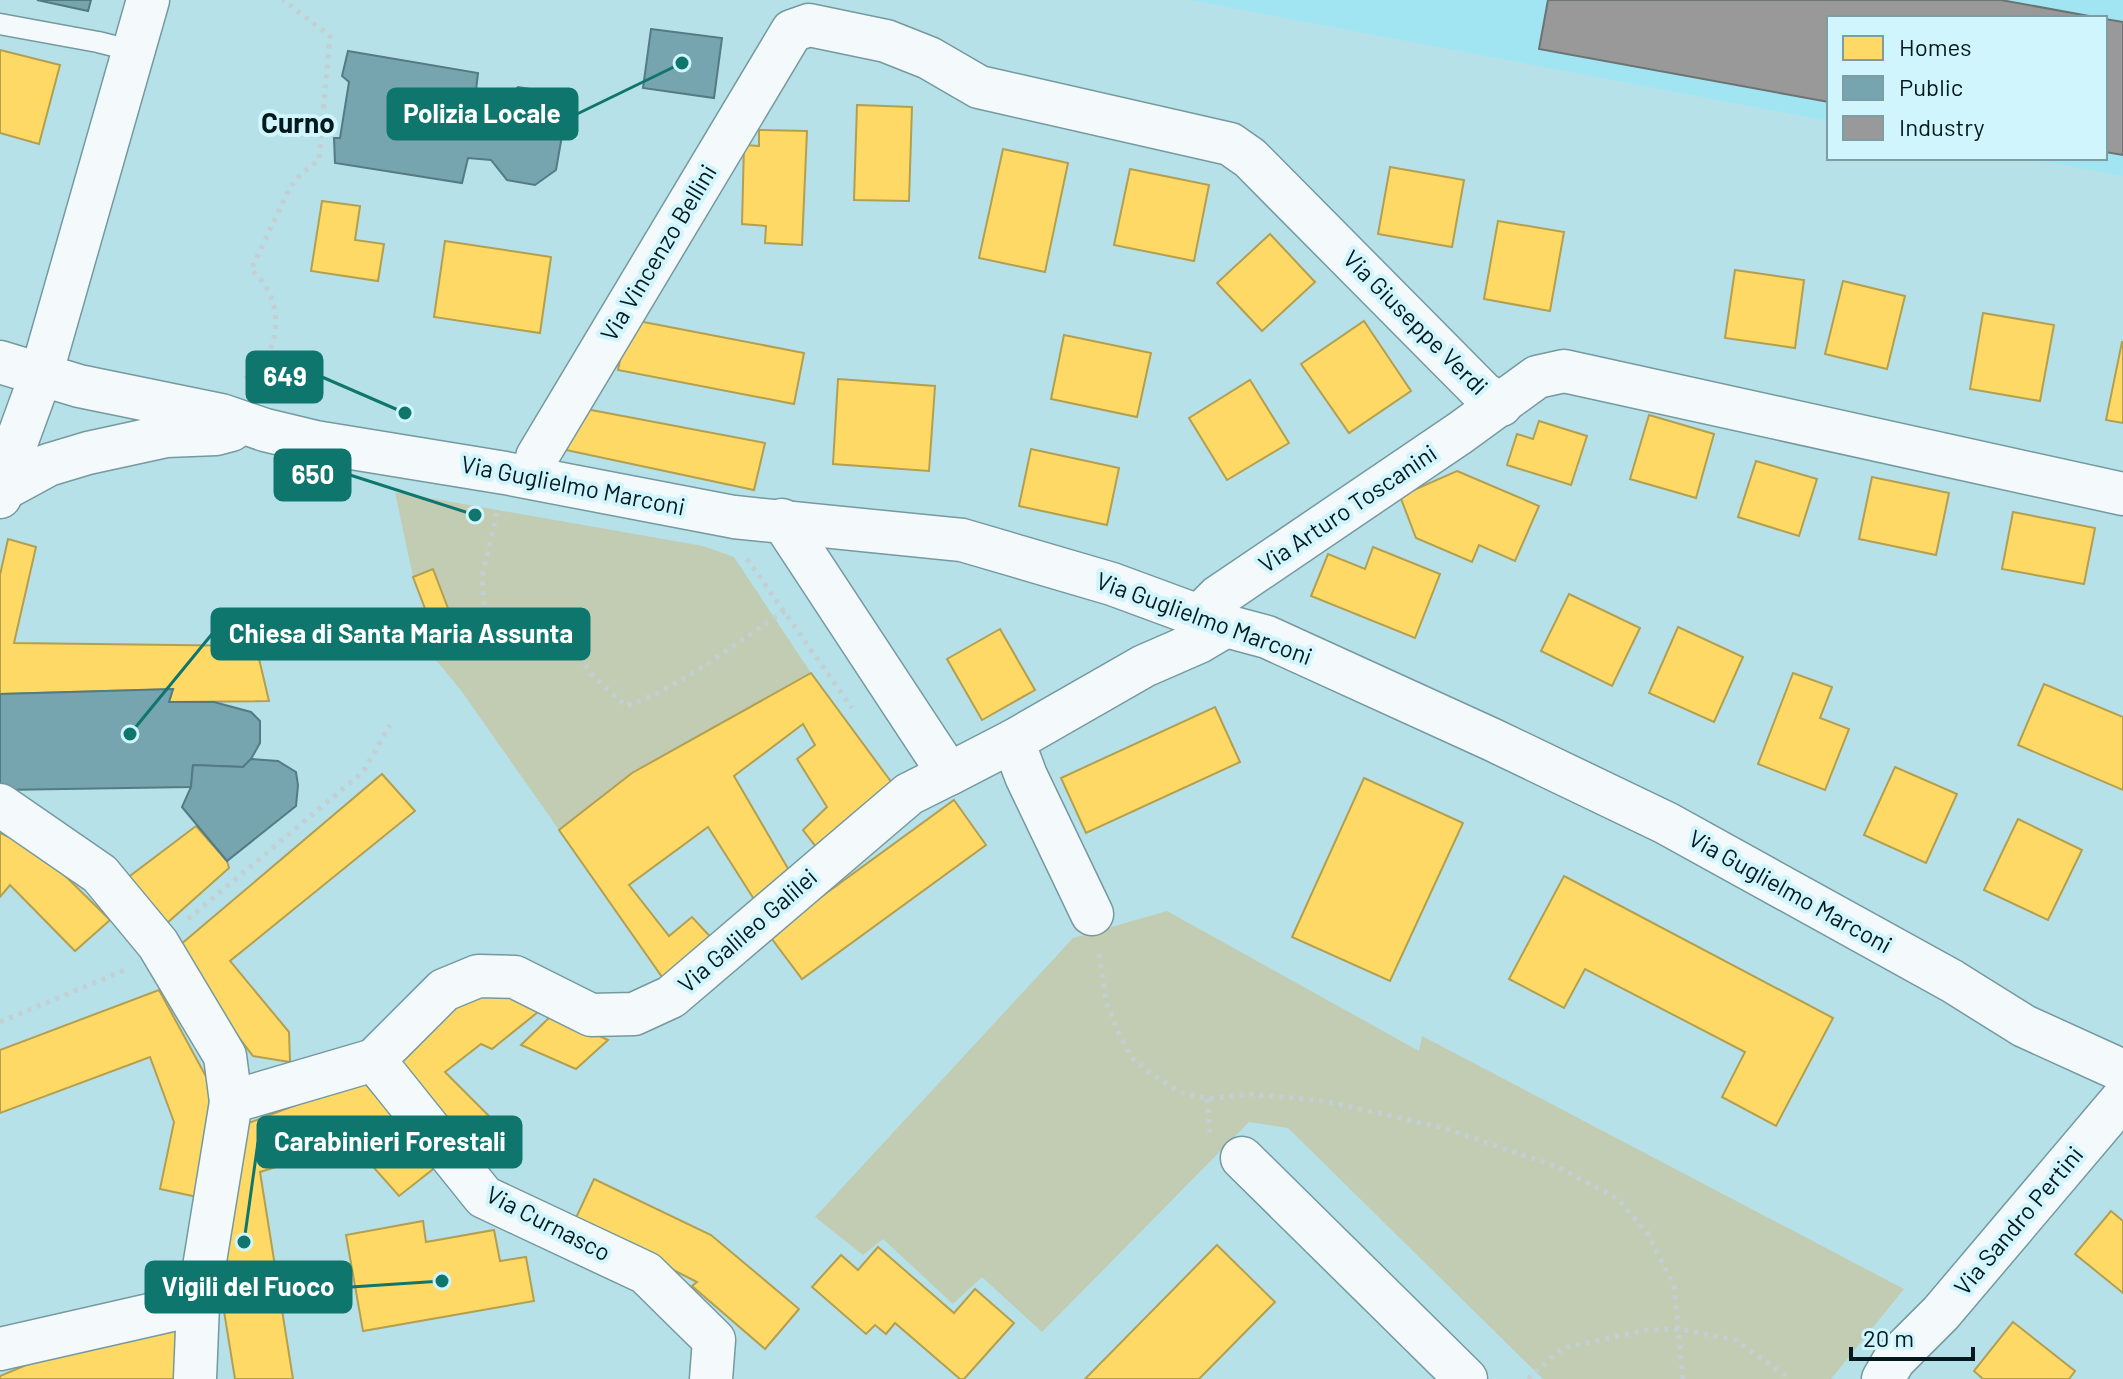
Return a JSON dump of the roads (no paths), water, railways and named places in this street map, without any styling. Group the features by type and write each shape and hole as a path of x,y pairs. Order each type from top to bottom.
{"street":[{"path":"1,494 41,375 148,0"},
{"name":"Via Giuseppe Verdi","path":"792,31 809,25 886,41 929,58 979,87 1230,144 1250,158 1483,393 1501,405 1537,377 1564,371 2123,494"},
{"name":"Via Vincenzo Bellini","path":"535,478 537,457 792,31"},
{"name":"Via Guglielmo Marconi","path":"0,362 79,386 221,415 244,405"},
{"name":"Via Guglielmo Marconi","path":"244,405 315,442 535,478 734,517 962,540 1112,584 1212,621 1267,637 1666,823 1952,981 2024,1026 2123,1071"},
{"name":"Via Guglielmo Marconi","path":"1,494 48,465 88,453 166,436 216,434 244,405"},
{"name":"Via Arturo Toscanini","path":"1013,741 1144,666 1199,642 1212,621 1218,597 1501,405"},
{"path":"782,520 949,774"},
{"path":"1013,741 1026,776 1092,914"},
{"name":"Via Galileo Galilei","path":"231,1102 374,1060 444,990 478,976 515,977 591,1015 634,1014 671,997 909,794 1013,741"},
{"path":"0,805 100,874 158,944 225,1056 231,1102 198,1304 195,1379"},
{"name":"Via Curnasco","path":"374,1060 484,1197 646,1273 714,1340 711,1379"},
{"name":"Via Sandro Pertini","path":"1883,1379 1894,1360 1941,1313 2123,1098"},
{"path":"1242,1158 1466,1379"},
{"path":"0,1349 198,1304"}],"lane":[{"path":"0,24 134,51"}],"place":[{"name":"Polizia Locale","path":"682,63"},
{"name":"649","path":"405,413"},
{"name":"650","path":"475,515"},
{"name":"Chiesa di Santa Maria Assunta","path":"130,734"},
{"name":"Carabinieri Forestali","path":"244,1242"},
{"name":"Vigili del Fuoco","path":"442,1281"}],"district":[{"name":"Curno","path":"298,123"}]}
